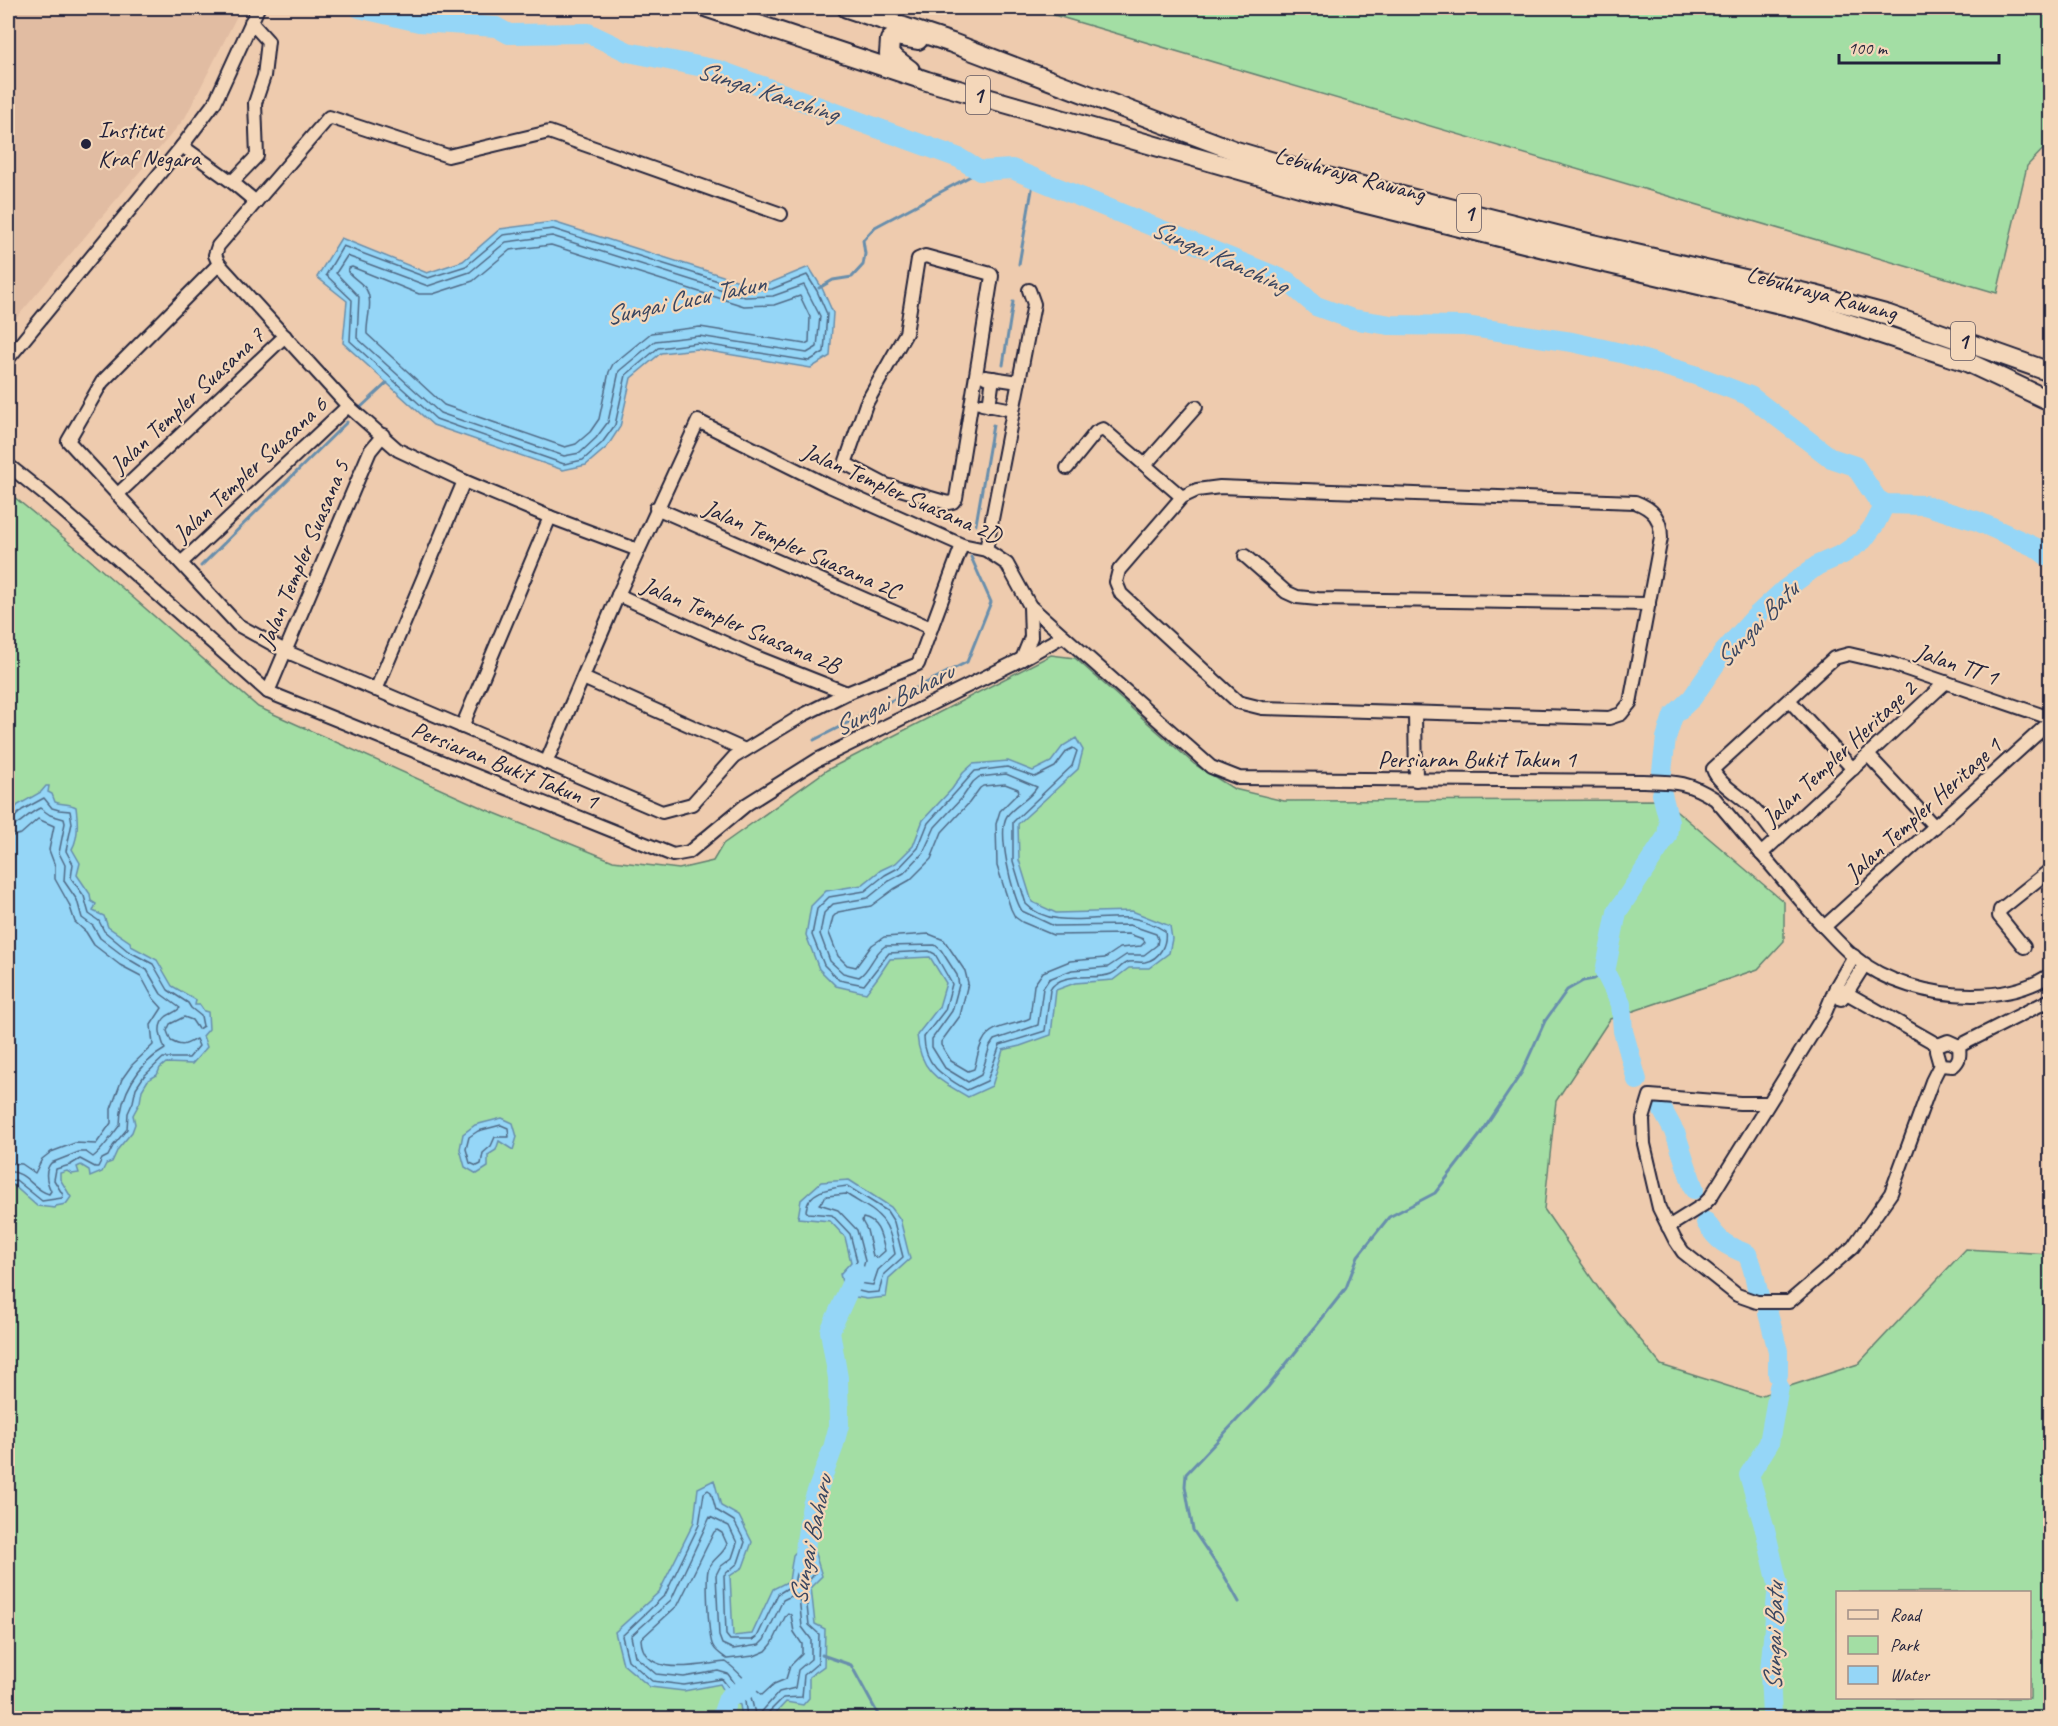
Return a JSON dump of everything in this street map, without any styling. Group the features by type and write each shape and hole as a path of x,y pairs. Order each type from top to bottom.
{"highway":[{"name":"Lebuhraya Rawang","path":"708,8 927,81 1302,188 1573,256 1810,311 1967,362 2050,401"},
{"name":"Lebuhraya Rawang","path":"847,8 1059,82 1191,135 1306,172 1588,243 1814,295 1889,315 2046,369"},
{"path":"927,81 889,54 890,40 895,36 926,42 952,43"}],"street":[{"path":"8,359 182,146 215,102 258,8"},
{"path":"232,182 257,156 255,103 264,76 268,40 251,22"},
{"path":"638,550 550,517 398,450 348,406 219,264 215,255 218,246 329,117 448,156 549,132 781,214"},
{"path":"182,146 256,202"},
{"path":"925,256 992,276 956,498 953,502 948,503 886,485 848,465 846,456 866,404 906,333 918,259 925,256"},
{"path":"219,264 102,382 68,441 238,625 285,651 662,812 692,804 734,757 803,715 847,693 918,664 962,545"},
{"path":"986,550 1034,304 1029,290"},
{"name":"Jalan Templer Suasana 7","path":"118,494 285,336"},
{"path":"1013,410 986,405 989,377 1019,382"},
{"name":"Jalan Templer Suasana 6","path":"181,563 348,406"},
{"path":"1144,465 1196,407"},
{"name":"Jalan Templer Suasana 2D","path":"656,508 698,421 827,485 962,545 986,550 1007,564 1030,606 1063,636"},
{"path":"1067,468 1096,432 1103,429 1182,497"},
{"name":"Jalan Templer Suasana 5","path":"268,692 370,451 383,435"},
{"name":"Persiaran Bukit Takun 1","path":"8,465 49,498 268,692 674,855 689,852 747,804 817,760 1022,659 1063,636 1211,766 1239,778 1643,781 1676,782 1696,786 1715,799 1824,927 1854,956 1894,980 1924,990 1952,995 1986,995 2014,991 2050,975"},
{"path":"376,690 464,481"},
{"path":"1220,487 1635,502 1646,506 1657,516 1661,525 1661,538 1630,703 1621,714 1609,718 1262,708 1238,702 1121,594 1116,582 1119,570 1182,497 1197,490 1220,487"},
{"path":"546,763 656,508"},
{"name":"Jalan Templer Suasana 2C","path":"656,508 931,628"},
{"path":"462,727 550,517"},
{"path":"1245,556 1286,591 1298,597 1649,604"},
{"name":"Jalan Templer Suasana 2B","path":"618,595 756,657 847,693"},
{"path":"1022,659 1031,637 1030,606"},
{"name":"Jalan TT 1","path":"1789,700 1834,658 1849,654 1892,664 2050,720"},
{"path":"583,678 745,750"},
{"name":"Jalan Templer Heritage 2","path":"1761,854 1946,682"},
{"path":"1778,838 1757,812 1739,795 1719,782 1713,770 1789,700 1853,769"},
{"path":"1415,713 1416,780"},
{"name":"Jalan Templer Heritage 1","path":"1824,927 2050,720"},
{"path":"1868,755 1935,827"},
{"path":"2024,947 1999,916 2000,910 2050,870"},
{"path":"1841,990 1854,956"},
{"path":"1668,1227 1710,1198 1825,1013 1841,990 1865,964"},
{"path":"1841,990 1938,1045"},
{"path":"1959,1046 2050,1000"},
{"path":"1938,1045 1948,1041 1959,1046"},
{"path":"1938,1045 1936,1052 1941,1065"},
{"path":"1941,1065 1953,1066 1958,1062 1959,1046"},
{"path":"1768,1102 1740,1103 1650,1096 1643,1119 1644,1144 1659,1208 1683,1252 1737,1295 1756,1302 1789,1302 1853,1247 1891,1193 1932,1081 1941,1065"}],"shaded area":[{"name":"Institut Kraf Negara","path":"8,8 241,8 185,118 8,328"}],"green space":[{"path":"1030,8 2050,8 2050,142 2027,166 1997,293"},
{"path":"8,492 81,552 258,707 487,810 613,861 679,869 713,861 723,844 827,770 1051,655 1075,658 1194,764 1234,789 1284,801 1664,800 1784,902 1784,941 1758,969 1610,1019 1556,1101 1544,1209 1599,1289 1661,1365 1759,1396 1858,1364 1966,1249 2050,1254 2050,1718 8,1718"}],"water":[{"path":"553,222 748,284 770,283 809,267 822,288 833,313 830,356 811,368 697,349 661,353 631,378 620,427 607,447 586,465 563,470 433,425 343,343 347,301 317,277 341,238 427,273 463,261 500,229"},
{"path":"1076,738 1083,750 1078,769 1018,824 1019,860 1032,902 1056,913 1132,911 1170,926 1172,939 1169,953 1149,968 1129,968 1113,980 1075,983 1056,990 1051,1035 1003,1050 992,1086 968,1097 933,1074 922,1058 919,1048 917,1035 939,1007 946,983 930,957 890,959 866,993 836,986 819,969 806,935 811,906 826,891 862,885 881,870 896,863 913,846 923,820 973,764 1008,761 1033,771 1051,762 1063,746"},
{"path":"49,786 48,792 52,794 55,802 76,807 77,834 72,849 80,863 77,875 90,894 91,901 96,904 93,911 104,916 108,927 130,942 131,946 157,960 172,986 196,1000 195,1005 200,1005 204,1011 208,1012 209,1029 203,1036 207,1047 192,1064 166,1063 157,1075 148,1080 133,1115 135,1124 132,1132 118,1149 112,1162 106,1164 102,1172 90,1177 89,1170 81,1165 77,1167 79,1173 72,1174 67,1171 60,1173 60,1179 71,1197 66,1204 55,1208 37,1206 13,1185 8,1188 8,817 18,805 41,792"},
{"path":"502,1118 513,1123 517,1137 513,1150 499,1141 496,1150 488,1155 488,1167 477,1174 465,1167 460,1149 463,1134 475,1125"},
{"path":"849,1180 891,1207 900,1219 910,1259 889,1278 886,1297 867,1299 845,1295 840,1274 851,1262 845,1237 830,1221 798,1218 801,1200 821,1182"},
{"path":"714,1480 721,1506 739,1516 752,1542 743,1567 730,1576 733,1636 752,1634 773,1589 789,1581 793,1555 806,1541 813,1547 822,1576 811,1587 815,1624 825,1629 824,1666 809,1677 809,1698 803,1705 786,1702 771,1718 742,1718 740,1705 728,1698 720,1684 684,1691 650,1687 623,1664 615,1632 659,1592 694,1522 698,1488"}],"waterway":[{"name":"Sungai Kanching","path":"359,8 419,22 496,27 509,34 588,33 628,52 718,70 959,158 980,171 1012,169 1287,281 1316,306 1352,319 1390,325 1465,326 1572,342 1621,353 1695,375 1750,396 1831,458 1855,466 1877,499 1885,504 1924,505 1977,521 2037,548 2050,558"},
{"name":"Sungai Cucu Takun","path":"819,288 833,280 852,277 863,265 865,254 863,240 875,227 980,171"},
{"name":"Sungai Baharu","path":"1019,264 1034,178"},
{"name":"Sungai Baharu","path":"1003,365 1013,302"},
{"name":"Sungai Cucu Takun","path":"360,408 387,383"},
{"name":"Sungai Cucu Takun","path":"201,566 347,422"},
{"name":"Sungai Baharu","path":"976,524 993,425"},
{"name":"Sungai Batu","path":"1662,771 1666,738 1673,716 1692,698 1723,653 1758,614 1784,590 1818,565 1843,554 1863,540 1875,524 1885,504"},
{"name":"Sungai Baharu","path":"814,740 967,662 991,602 971,557"},
{"name":"Sungai Batu","path":"1637,1080 1623,1031 1621,1004 1605,972 1617,912 1667,836 1669,821 1662,794"},
{"path":"1239,1602 1193,1530 1185,1486 1186,1474 1268,1387 1346,1288 1358,1256 1389,1217 1435,1193 1480,1135 1522,1072 1545,1021 1567,990 1605,972"},
{"name":"Sungai Batu","path":"1663,1111 1676,1135 1694,1189"},
{"name":"Sungai Batu","path":"1706,1222 1724,1242 1747,1254 1759,1295"},
{"name":"Sungai Baharu","path":"804,1568 812,1505 839,1425 838,1378 830,1331 856,1273"},
{"name":"Sungai Batu","path":"1768,1313 1778,1351 1778,1375"},
{"name":"Sungai Batu","path":"1772,1718 1770,1671 1778,1584 1749,1475 1769,1443 1779,1387"},
{"path":"822,1655 851,1665 880,1718"},
{"name":"Sungai Baharu","path":"721,1718 728,1698 746,1689 750,1684"}],"place":[{"name":"Institut Kraf Negara","path":"86,144"}]}
